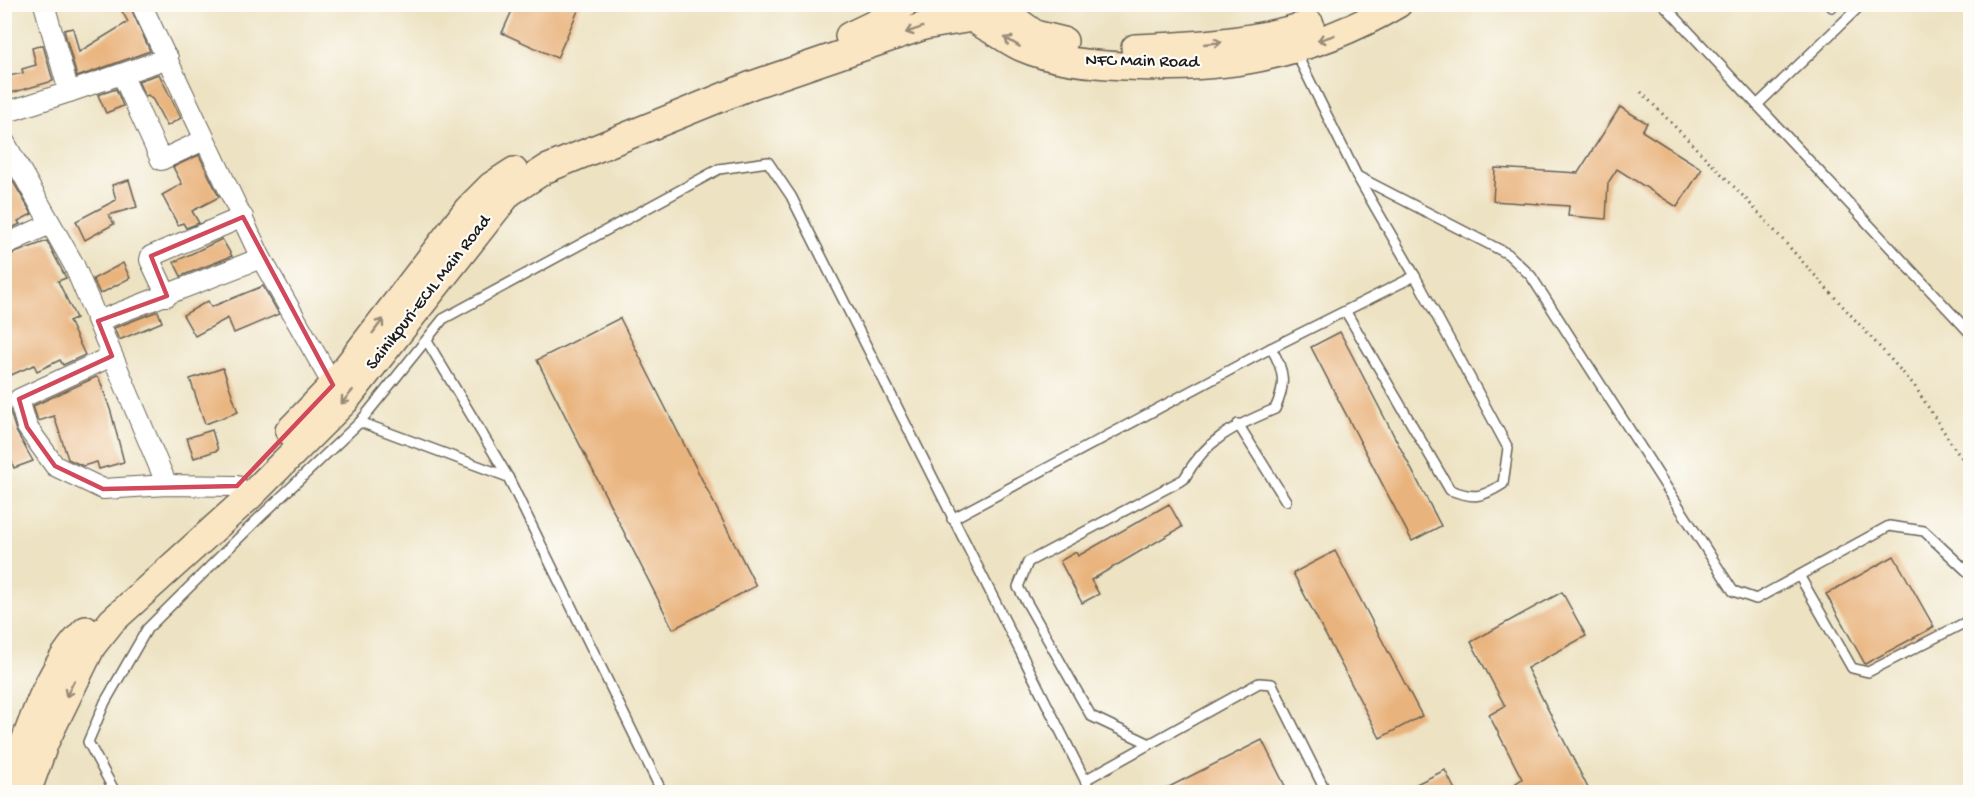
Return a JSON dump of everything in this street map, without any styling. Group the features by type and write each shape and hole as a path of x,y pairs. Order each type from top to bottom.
{"main road":[{"name":"Sainikpuri-ECIL Main Road","path":"7,792 39,707 58,669 78,638 237,486 333,385 468,208 491,186 521,166 745,68 859,33 891,16 904,4"},
{"name":"NFC Main Road","path":"982,9 1035,34 1113,48 1180,47 1245,40 1286,32 1343,14 1362,4"},
{"name":"NFC Main Road","path":"982,9 1023,48 1073,61 1181,66 1256,59 1331,37 1398,4"},
{"name":"Sainikpuri-ECIL Main Road","path":"27,792 45,742 92,646 112,621 250,496 345,401 509,193 546,169 752,85 924,26 982,9"}],"street":[{"path":"44,4 69,92"},
{"path":"141,4 261,258 333,385"},
{"path":"4,113 168,58"},
{"path":"122,74 160,160 204,140"},
{"path":"4,141 74,264 167,485"},
{"path":"166,296 150,260 151,256 243,217"},
{"path":"4,245 50,224"},
{"path":"99,321 261,258"},
{"path":"112,356 19,399 27,427 54,466 103,489 167,485 237,486"}],"lane":[{"path":"1663,4 1971,333"},
{"path":"1757,105 1862,4"},
{"path":"1294,48 1357,176 1415,276 1508,447 1503,484 1488,494 1470,498 1450,490 1346,312"},
{"path":"115,792 88,742 105,702 147,629 360,422 443,319 719,169 768,162 791,196 1091,792"},
{"path":"1357,176 1508,254 1531,276 1733,591 1756,598 1800,577 1889,526 1924,531 1971,574"},
{"path":"952,519 1270,348 1415,276"},
{"path":"427,340 508,477 662,792"},
{"path":"1150,744 1091,716 1018,587 1028,562 1184,479 1195,459 1214,440 1238,424 1275,409 1284,390 1279,362 1270,348"},
{"path":"360,422 508,477"},
{"path":"1238,424 1286,501"},
{"path":"1800,577 1852,668 1868,672 1971,620"},
{"path":"1085,780 1259,683 1272,684 1326,792"}],"path":[{"path":"1641,92 1745,198 1914,385 1957,452 1971,467"}],"highlighted area":[{"path":"243,217 333,385 237,486 103,489 55,466 27,427 19,399 112,356 98,321 167,296 151,256"}],"building":[{"path":"118,4 129,4 150,51 77,77 64,30 73,28 79,52 128,22"},
{"path":"515,4 581,4 557,58 502,33"},
{"path":"43,45 53,81 4,95 4,77 23,73 22,69 36,65 32,48"},
{"path":"159,74 181,118 167,126 153,100 148,95 145,96 138,81"},
{"path":"116,89 123,106 106,113 98,95"},
{"path":"1620,107 1647,123 1642,131 1702,169 1677,207 1617,169 1608,183 1606,219 1568,216 1569,206 1493,201 1495,168 1578,173"},
{"path":"199,155 219,197 192,211 199,223 186,228 183,223 178,225 162,195 182,184 173,167"},
{"path":"4,166 32,214 18,221 20,224 4,232"},
{"path":"129,180 137,207 109,215 114,224 85,240 76,221 116,200 112,185"},
{"path":"222,239 232,256 181,276 174,262"},
{"path":"47,241 66,278 58,281 76,318 69,321 85,355 63,365 60,360 37,371 34,365 4,378 4,257"},
{"path":"123,263 130,278 100,294 93,279"},
{"path":"263,286 279,314 234,333 228,318 195,336 183,315 208,301 211,307"},
{"path":"158,311 162,322 119,340 114,328"},
{"path":"620,318 756,586 673,629 537,360"},
{"path":"1340,332 1441,526 1412,541 1311,347"},
{"path":"223,368 238,412 205,424 190,379"},
{"path":"96,377 99,378 111,412 124,462 99,469 97,462 83,466 68,459 54,416 38,421 33,406"},
{"path":"9,408 16,431 33,461 14,468 4,441 4,410"},
{"path":"212,430 218,450 194,458 187,438"},
{"path":"1169,504 1182,527 1091,580 1099,594 1082,603 1060,561 1076,552 1078,556"},
{"path":"1335,551 1422,716 1380,738 1293,573"},
{"path":"1894,556 1934,627 1865,664 1826,594"},
{"path":"1562,592 1586,636 1527,668 1590,792 1521,792 1516,783 1522,779 1489,715 1505,706 1471,642"},
{"path":"1262,740 1288,792 1159,792"},
{"path":"1445,770 1456,792 1400,792"}]}
